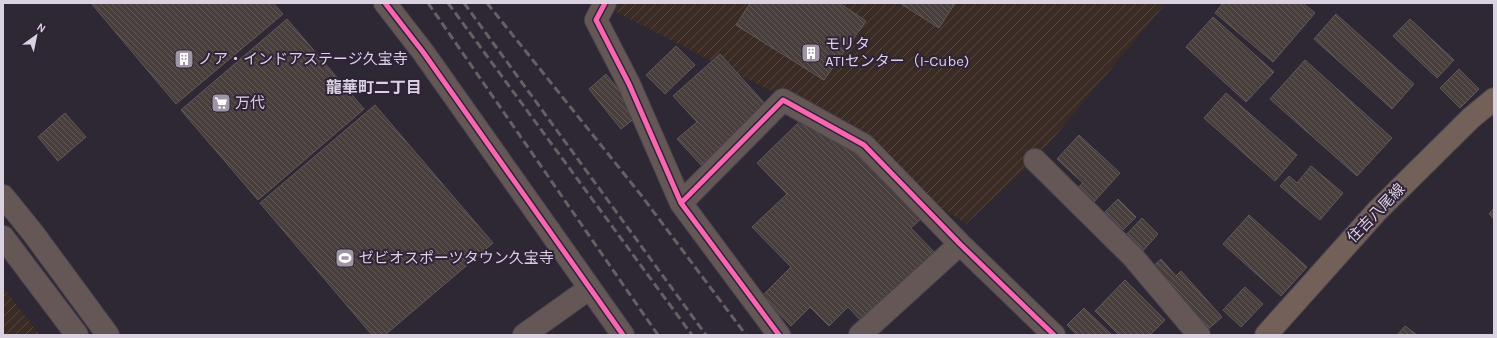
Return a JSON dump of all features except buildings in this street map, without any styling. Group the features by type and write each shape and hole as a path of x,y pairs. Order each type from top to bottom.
{"main road":[{"name":"住吉八尾線","path":"1266,335 1377,211 1471,118 1494,99"}],"street":[{"path":"385,3 423,52 623,335"},
{"path":"605,3 596,20 637,103 681,203 779,335"},
{"path":"681,203 783,100 864,145 960,244 1054,335"},
{"path":"1035,160 1133,257 1199,335"},
{"path":"3,196 33,233 108,335"},
{"path":"3,236 76,335"},
{"path":"860,335 960,244"},
{"path":"524,335 590,288"}],"shaded area":[{"path":"618,3 1166,3 1035,160 966,224 773,92 614,11"},
{"path":"3,287 12,299 40,335 3,335"}],"railway":[{"path":"428,3 658,335"},
{"path":"448,3 692,335"},
{"path":"464,3 706,335"},
{"path":"487,3 641,195 746,335"}],"cycle path":[{"path":"385,3 423,52 623,335"},
{"path":"605,3 596,20 629,84 681,203 779,335"},
{"path":"681,203 783,100 864,145 960,244 1054,335"}],"place":[{"name":"モリタ ATIセンター（I-Cube)","path":"811,53"},
{"name":"ノア・インドアステージ久宝寺","path":"184,59"},
{"name":"万代","path":"221,103"},
{"name":"ゼビオスポーツタウン久宝寺","path":"345,258"}],"district":[{"name":"龍華町二丁目","path":"374,87"}]}
